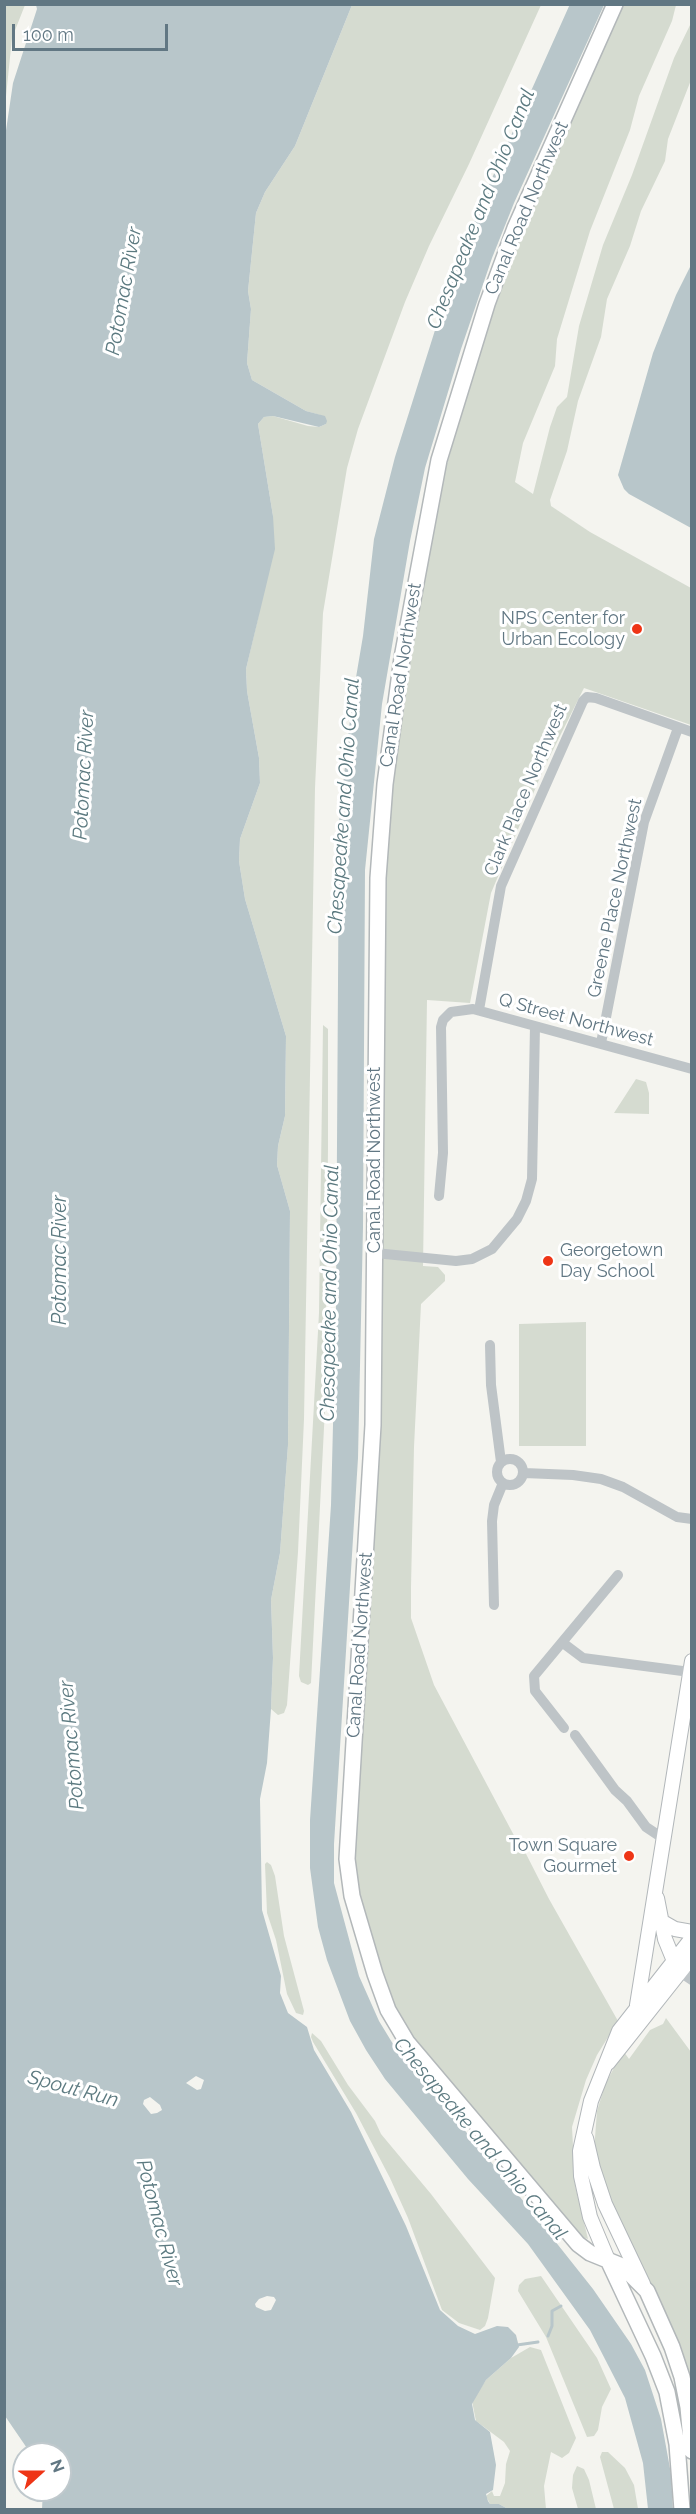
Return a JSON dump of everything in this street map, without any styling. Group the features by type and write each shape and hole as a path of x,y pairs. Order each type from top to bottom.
{"highway":[{"name":"Canal Road Northwest","path":"615,4 515,228 495,280 447,433 424,532 400,669 380,836 376,926 375,1253 370,1488 347,1851 352,1896 385,2002 412,2049 578,2244 590,2253 627,2270 647,2291 672,2347 682,2377 688,2407 692,2451"},
{"path":"608,2260 651,2350 667,2392 677,2438 682,2510"}],"main road":[{"path":"637,2007 691,1666"},
{"path":"656,1890 661,1921 681,1971"},
{"path":"661,1921 675,1929 692,1932"},
{"path":"608,2260 590,2217 580,2157 591,2101 601,2071 619,2031 637,2007 681,1971 692,1938"},
{"path":"601,2071 692,1957"},
{"path":"585,2128 593,2168 605,2205 647,2291"}],"street":[{"name":"Clark Place Northwest","path":"478,1010 504,880 581,703 585,699 593,698 678,728"},
{"path":"678,728 692,732"},
{"name":"Greene Place Northwest","path":"601,1043 644,822 678,728"},
{"name":"Q Street Northwest","path":"439,1196 443,1153 441,1027 443,1020 451,1012 467,1008 478,1010 692,1069"},
{"path":"375,1253 456,1261 472,1259 492,1250 517,1219 526,1202 532,1179 535,1026"},
{"path":"490,1345 491,1385 501,1462 497,1473 503,1483 510,1485 518,1483 524,1473 523,1466 515,1459 508,1458 501,1462"},
{"path":"524,1473 573,1475 601,1479 623,1487 662,1510 692,1519"},
{"path":"494,1605 492,1521 494,1505 503,1483"},
{"path":"564,1728 535,1691 534,1676 618,1575"},
{"path":"562,1643 583,1658 691,1666"},
{"path":"575,1735 615,1790 627,1801 646,1827 664,1839"}],"shaded area":[{"path":"4,5 25,5 12,38 5,106"},
{"path":"352,5 541,5 429,246 405,302 358,429 347,468 323,613 315,788 304,1419 298,1552 287,1705 284,1713 278,1715 271,1709 273,1658 271,1600 280,1553 288,1445 290,1211 277,1165 278,1146 285,1116 286,1036 245,899 239,861 240,839 260,783 259,758 247,691 246,669 258,618 273,516 258,424 264,417 273,416 308,426 319,427 326,424 320,415 306,411 252,380 247,363 251,309 248,291 256,213 265,192 295,146"},
{"path":"622,5 676,5 672,21 639,96 630,130 590,231 557,339 555,366 523,443 515,482 533,494 557,407 567,397 579,326 603,245 632,175 674,58 691,23 691,80 668,139 665,161 641,211 630,246 607,299 601,337 578,401 567,451 550,500 551,506 590,532 691,588 691,725 584,688 544,768 491,893 470,1003 427,1000 423,1266 438,1267 445,1275 445,1281 421,1304 414,1447 411,1587 411,1618 434,1685 518,1843 522,1846 549,1899 618,2021 597,2055 586,2080 572,2127 575,2185 588,2239 578,2236 404,2028 382,1979 353,1871 382,890 394,756 419,599 443,478 488,319 515,248"},
{"path":"323,1025 328,1029 325,1408 311,1683 308,1685 301,1682 299,1676 319,1313"},
{"path":"636,1079 646,1082 649,1093 649,1114 614,1113"},
{"path":"586,1322 586,1446 519,1446 519,1324"},
{"path":"267,1862 271,1865 275,1876 284,1936 304,2011 303,2015 296,2013 287,1994 276,1940 267,1913 265,1864"},
{"path":"666,2018 691,2052 691,2410 622,2234 594,2151 597,2111 605,2085 617,2062 624,2052 629,2059 650,2030 663,2024"},
{"path":"312,2033 321,2041 348,2085 375,2121 381,2134 431,2194 495,2278 488,2318 485,2326 480,2330 459,2323 442,2310 408,2218 390,2178 356,2113 313,2042"},
{"path":"541,2276 597,2358 611,2389 602,2407 598,2430 594,2436 587,2437 546,2337 518,2291 519,2285 525,2279"},
{"path":"530,2347 541,2350 576,2438 569,2453 562,2458 551,2452 544,2486 546,2509 508,2509 499,2504 490,2504 486,2496 492,2491 494,2496 500,2496 505,2483 506,2464 510,2451 504,2442 476,2421 472,2401 486,2380 511,2358"},
{"path":"602,2452 608,2452 625,2468 634,2485 638,2509 614,2509 600,2457"},
{"path":"577,2466 584,2469 589,2480 596,2509 578,2509 572,2488 573,2475"}],"water":[{"name":"Chesapeake and Ohio Canal","path":"570,4 604,5 514,203 492,258 461,349 425,468 382,704 365,870 363,1227 358,1458 334,1844 334,1883 359,1976 379,2021 393,2044 593,2289 631,2344 645,2370 661,2419 671,2474 673,2510 648,2509 643,2463 625,2398 590,2330 528,2244 468,2179 385,2079 366,2050 350,2021 327,1960 318,1927 310,1868 310,1820 331,1505 336,1305 339,822 352,701 363,636 374,539 395,457 448,289 488,187"},
{"path":"36,5 352,5 295,146 265,192 256,213 248,291 251,309 247,363 252,380 306,411 325,416 327,421 319,427 273,416 264,417 258,424 273,516 275,549 246,669 247,691 259,758 260,783 240,839 239,861 245,899 286,1036 285,1116 278,1146 277,1165 290,1211 288,1445 280,1553 271,1600 273,1658 271,1709 267,1763 260,1799 262,1910 281,1976 280,1993 288,2013 307,2027 314,2050 351,2112 406,2226 440,2310 458,2326 475,2334 497,2326 508,2327 516,2335 519,2347 511,2358 486,2380 472,2404 475,2420 490,2432 496,2465 493,2490 486,2494 488,2501 490,2504 499,2504 508,2509 42,2509 42,2502 72,2502 72,2442 23,2442 5,2416 4,144 13,83 37,9","holes":["196,2076 204,2080 201,2089 197,2090 186,2083","150,2097 160,2105 162,2110 151,2114 143,2104 144,2100","267,2296 274,2297 276,2300 271,2310 265,2311 256,2307 255,2304 259,2299"]},
{"path":"691,265 692,528 629,494 624,489 618,475 653,353 676,295"}],"waterway":[{"path":"548,2336 552,2326 552,2311 561,2306"},
{"path":"517,2345 538,2342"}],"place":[{"name":"NPS Center for Urban Ecology","path":"637,629"},
{"name":"Georgetown Day School","path":"548,1261"},
{"name":"Town Square Gourmet","path":"629,1856"}],"water label":[{"name":"Potomac River","path":"124,291"},
{"name":"Potomac River","path":"84,775"},
{"name":"Potomac River","path":"60,1260"},
{"name":"Potomac River","path":"72,1745"},
{"name":"Spout Run","path":"73,2089"},
{"name":"Potomac River","path":"159,2223"}]}
